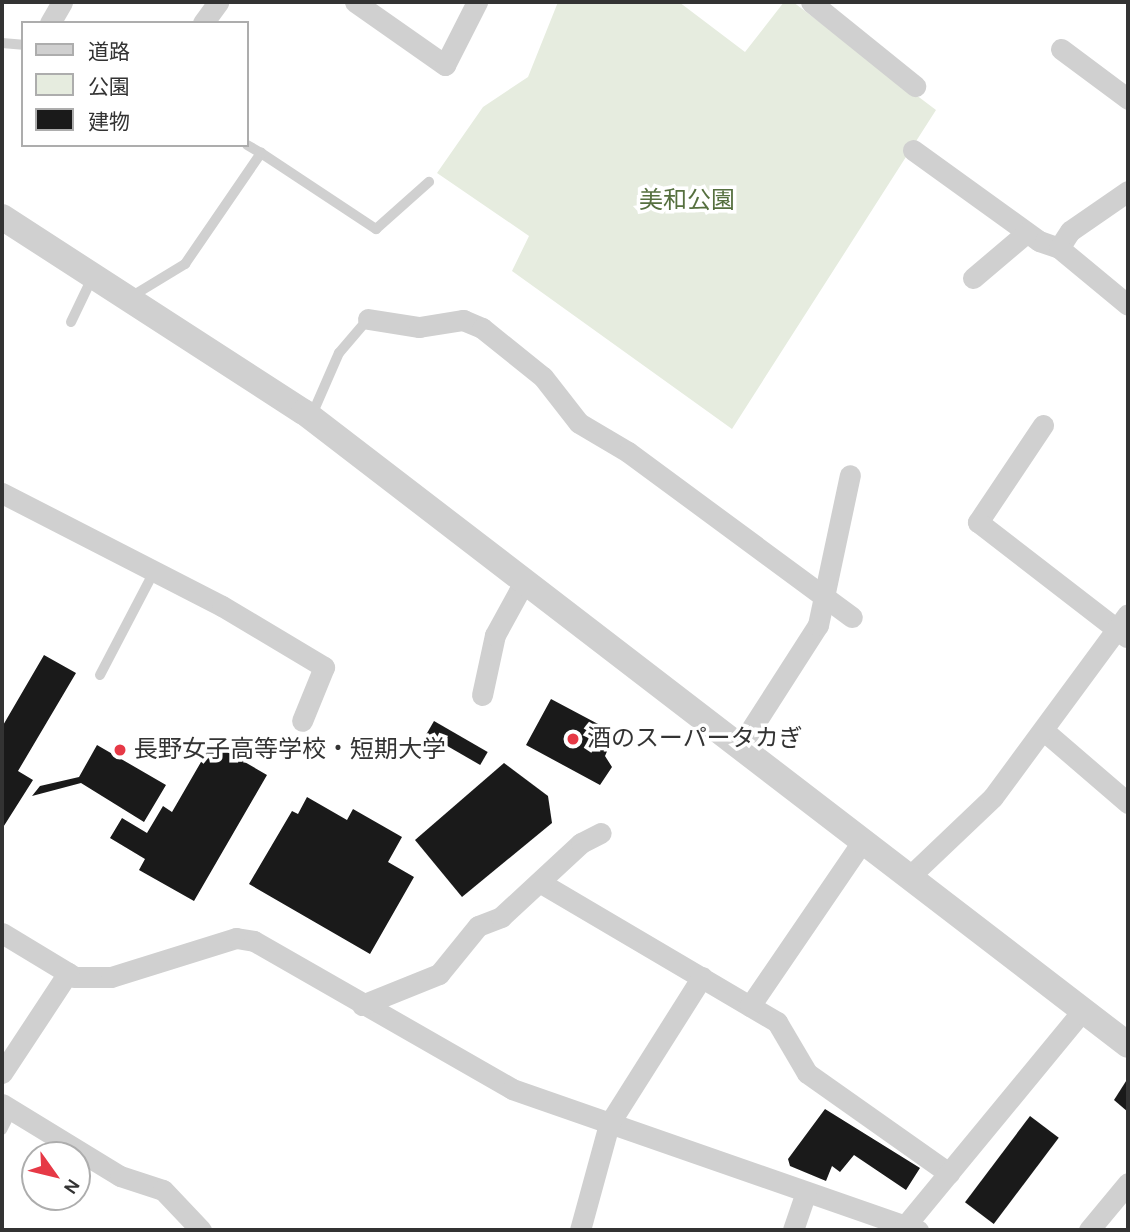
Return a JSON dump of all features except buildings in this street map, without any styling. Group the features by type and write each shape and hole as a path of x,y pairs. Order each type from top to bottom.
{"street":[{"path":"51,21 62,2"},
{"path":"204,21 218,2"},
{"path":"355,2 445,65 477,2"},
{"path":"811,2 915,86"},
{"path":"1061,49 1128,99"},
{"path":"913,150 1026,233 1059,248 1128,305"},
{"path":"1059,248 1070,231 1128,191"},
{"path":"2,217 310,417 1128,1045"},
{"path":"973,278 1026,233"},
{"path":"368,319 419,327 463,320 482,328 542,377 579,424 628,452 825,594 852,617"},
{"path":"908,878 993,797 1124,627 978,522 1043,425"},
{"path":"739,748 818,625 850,475"},
{"path":"2,493 155,570 324,667 302,722"},
{"path":"482,695 495,635 524,582"},
{"path":"1043,730 1128,803"},
{"path":"362,1005 439,974 478,926 501,917 541,883 581,843 601,833"},
{"path":"750,1006 862,842"},
{"path":"541,883 777,1021 807,1073 949,1173"},
{"path":"2,933 68,973 111,977 236,938 254,941 512,1089 911,1228 949,1173 1083,1010"},
{"path":"2,1073 68,973"},
{"path":"580,1230 608,1124 702,977"},
{"path":"7,1107 120,1176 163,1190 201,1230"},
{"path":"1089,1230 1128,1183"},
{"path":"793,1230 806,1192"}],"lane":[{"path":"2,43 21,45"},
{"path":"248,146 376,229 429,182"},
{"path":"129,298 185,264 261,153"},
{"path":"71,322 93,276"},
{"path":"310,417 339,353 368,319"},
{"path":"100,675 155,570"},
{"path":"2,1130 7,1107"}],"green space":[{"name":"美和公園","path":"558,2 679,2 745,52 784,2 793,2 936,110 732,429 512,271 529,236 437,173 483,107 528,77"}],"place":[{"name":"酒のスーパータカぎ","path":"573,739"},
{"name":"長野女子高等学校・短期大学","path":"120,750"}]}
